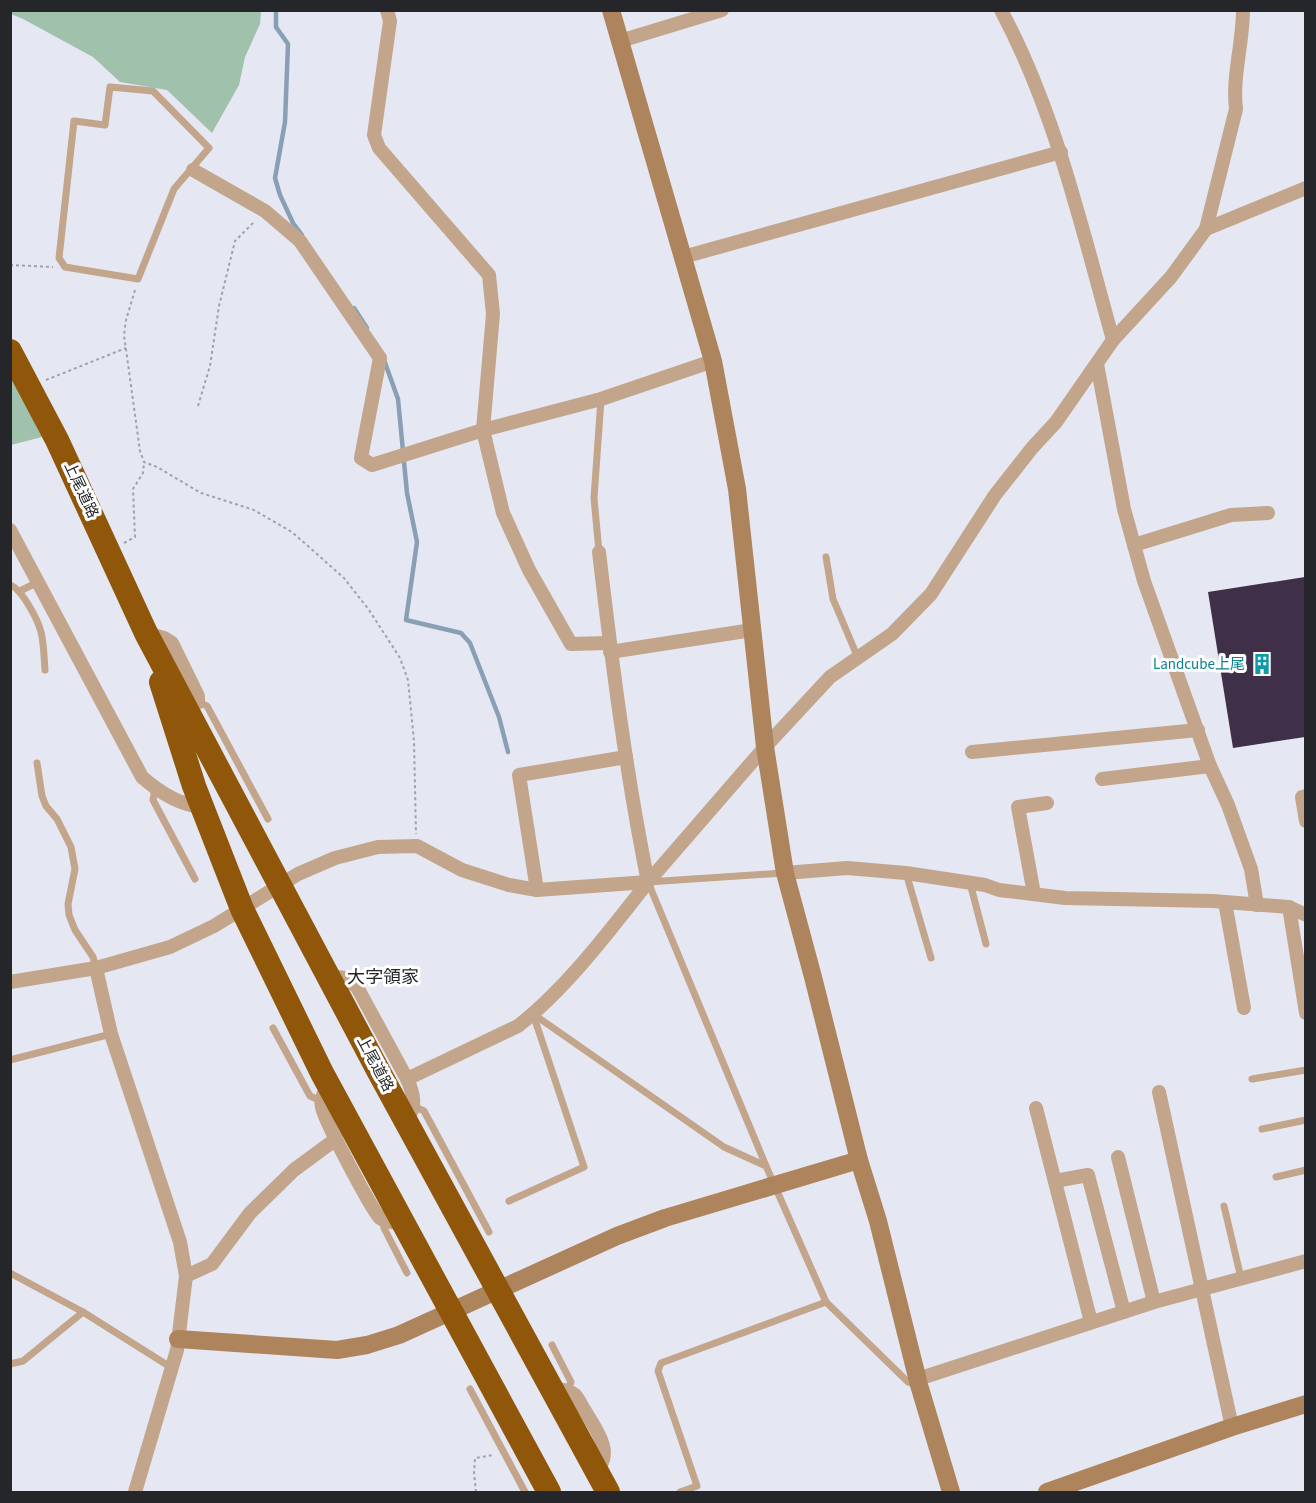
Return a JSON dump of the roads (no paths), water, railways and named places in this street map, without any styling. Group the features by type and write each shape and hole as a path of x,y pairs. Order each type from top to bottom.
{"highway":[{"name":"上尾道路","path":"10,351 110,551 146,633 202,807 242,909 325,1093 393,1221 452,1313 541,1491"},
{"name":"上尾道路","path":"146,633 194,706 279,885 328,976 410,1113 499,1291 559,1391 608,1492"}],"street":[{"path":"387,10 390,21 374,135 380,148 489,275 493,314 483,430 503,513 529,570 571,644 610,647 752,630"},
{"path":"612,10 713,361 737,489 765,747 785,873 859,1160 878,1221 919,1382 951,1492"},
{"path":"620,41 722,10"},
{"path":"1001,10 1017,40 1061,152 1113,340"},
{"path":"407,1079 518,1026 533,1014 586,959 648,882 765,747 830,677 892,634 931,594 995,495 1056,422 1113,340 1171,277 1206,229 1236,109 1234,92 1243,34 1243,10"},
{"path":"683,257 1061,152"},
{"path":"193,170 265,211 300,241 380,358 361,458 372,465 483,430 601,399 713,361"},
{"path":"1206,229 1305,188"},
{"path":"1097,364 1122,499 1144,581 1210,766 1228,805 1251,869 1257,905"},
{"path":"1134,545 1231,515 1268,513"},
{"path":"10,530 142,777 155,789 187,804 202,807"},
{"path":"599,552 626,757 648,882"},
{"path":"972,752 1198,730"},
{"path":"537,890 519,775 626,757"},
{"path":"1102,779 1210,766"},
{"path":"1305,796 1302,797 1305,821"},
{"path":"1034,894 1018,807 1047,803"},
{"path":"10,982 96,968 170,946 214,926 298,874 335,858 378,847 417,846 462,870 509,885 537,890 648,882"},
{"path":"785,873 847,868 906,873 1065,898 1225,902 1290,907 1305,915"},
{"path":"1225,902 1244,1008"},
{"path":"1290,907 1305,1013"},
{"path":"96,968 111,1034 180,1242 186,1276 172,1368 135,1492"},
{"path":"328,976 346,978 357,987 413,1092 410,1113"},
{"path":"1159,1092 1232,1426"},
{"path":"325,1093 323,1114 336,1139 378,1216 393,1221"},
{"path":"1036,1108 1091,1322"},
{"path":"186,1276 212,1264 250,1213 294,1170 336,1139"},
{"path":"1118,1156 1155,1302"},
{"path":"178,1339 337,1350 367,1345 399,1335 452,1313 617,1236 859,1160"},
{"path":"1055,1181 1088,1175 1124,1312"},
{"path":"919,1382 1091,1322 1305,1261"},
{"path":"1047,1492 1232,1426 1305,1404"},
{"path":"598,1468 609,1469 618,1492"}],"lane":[{"path":"110,87 153,91 209,148 193,170 174,189 138,279 65,267 59,258 74,121 105,125 110,87"},
{"path":"599,552 594,498 601,399"},
{"path":"826,557 833,599 858,658"},
{"path":"20,591 38,582"},
{"path":"10,585 20,591 42,634 45,670"},
{"path":"194,706 207,706 268,819"},
{"path":"37,763 42,796 46,806 57,819 71,848 75,869 68,904 69,915 75,930 93,957 96,968"},
{"path":"155,789 153,800 195,879"},
{"path":"785,873 648,882 774,1185 826,1302 909,1382 919,1382"},
{"path":"906,873 932,958"},
{"path":"970,883 986,944"},
{"path":"533,1014 724,1147 766,1166"},
{"path":"509,1201 584,1167 533,1014"},
{"path":"273,1028 310,1096 325,1093"},
{"path":"10,1060 111,1034"},
{"path":"1252,1078 1305,1070"},
{"path":"410,1113 424,1111 489,1232"},
{"path":"1262,1129 1305,1120"},
{"path":"1276,1177 1305,1170"},
{"path":"1224,1206 1241,1278"},
{"path":"393,1221 384,1228 407,1273"},
{"path":"10,1274 83,1312 172,1368"},
{"path":"680,1492 697,1486 658,1371 661,1363 826,1302"},
{"path":"10,1364 22,1361 83,1312"},
{"path":"552,1345 571,1382 559,1391"},
{"path":"470,1389 503,1453 541,1491"}],"waterway":[{"path":"276,10 276,27 288,44 285,122 275,178 293,223 302,235"},
{"path":"354,308 367,328"},
{"path":"384,360 398,399 407,493 417,542 406,620 461,633 470,643 499,717 508,752"}],"place":[{"name":"Landcube上尾","path":"1262,664"}],"district":[{"name":"大字領家","path":"383,977"}]}
